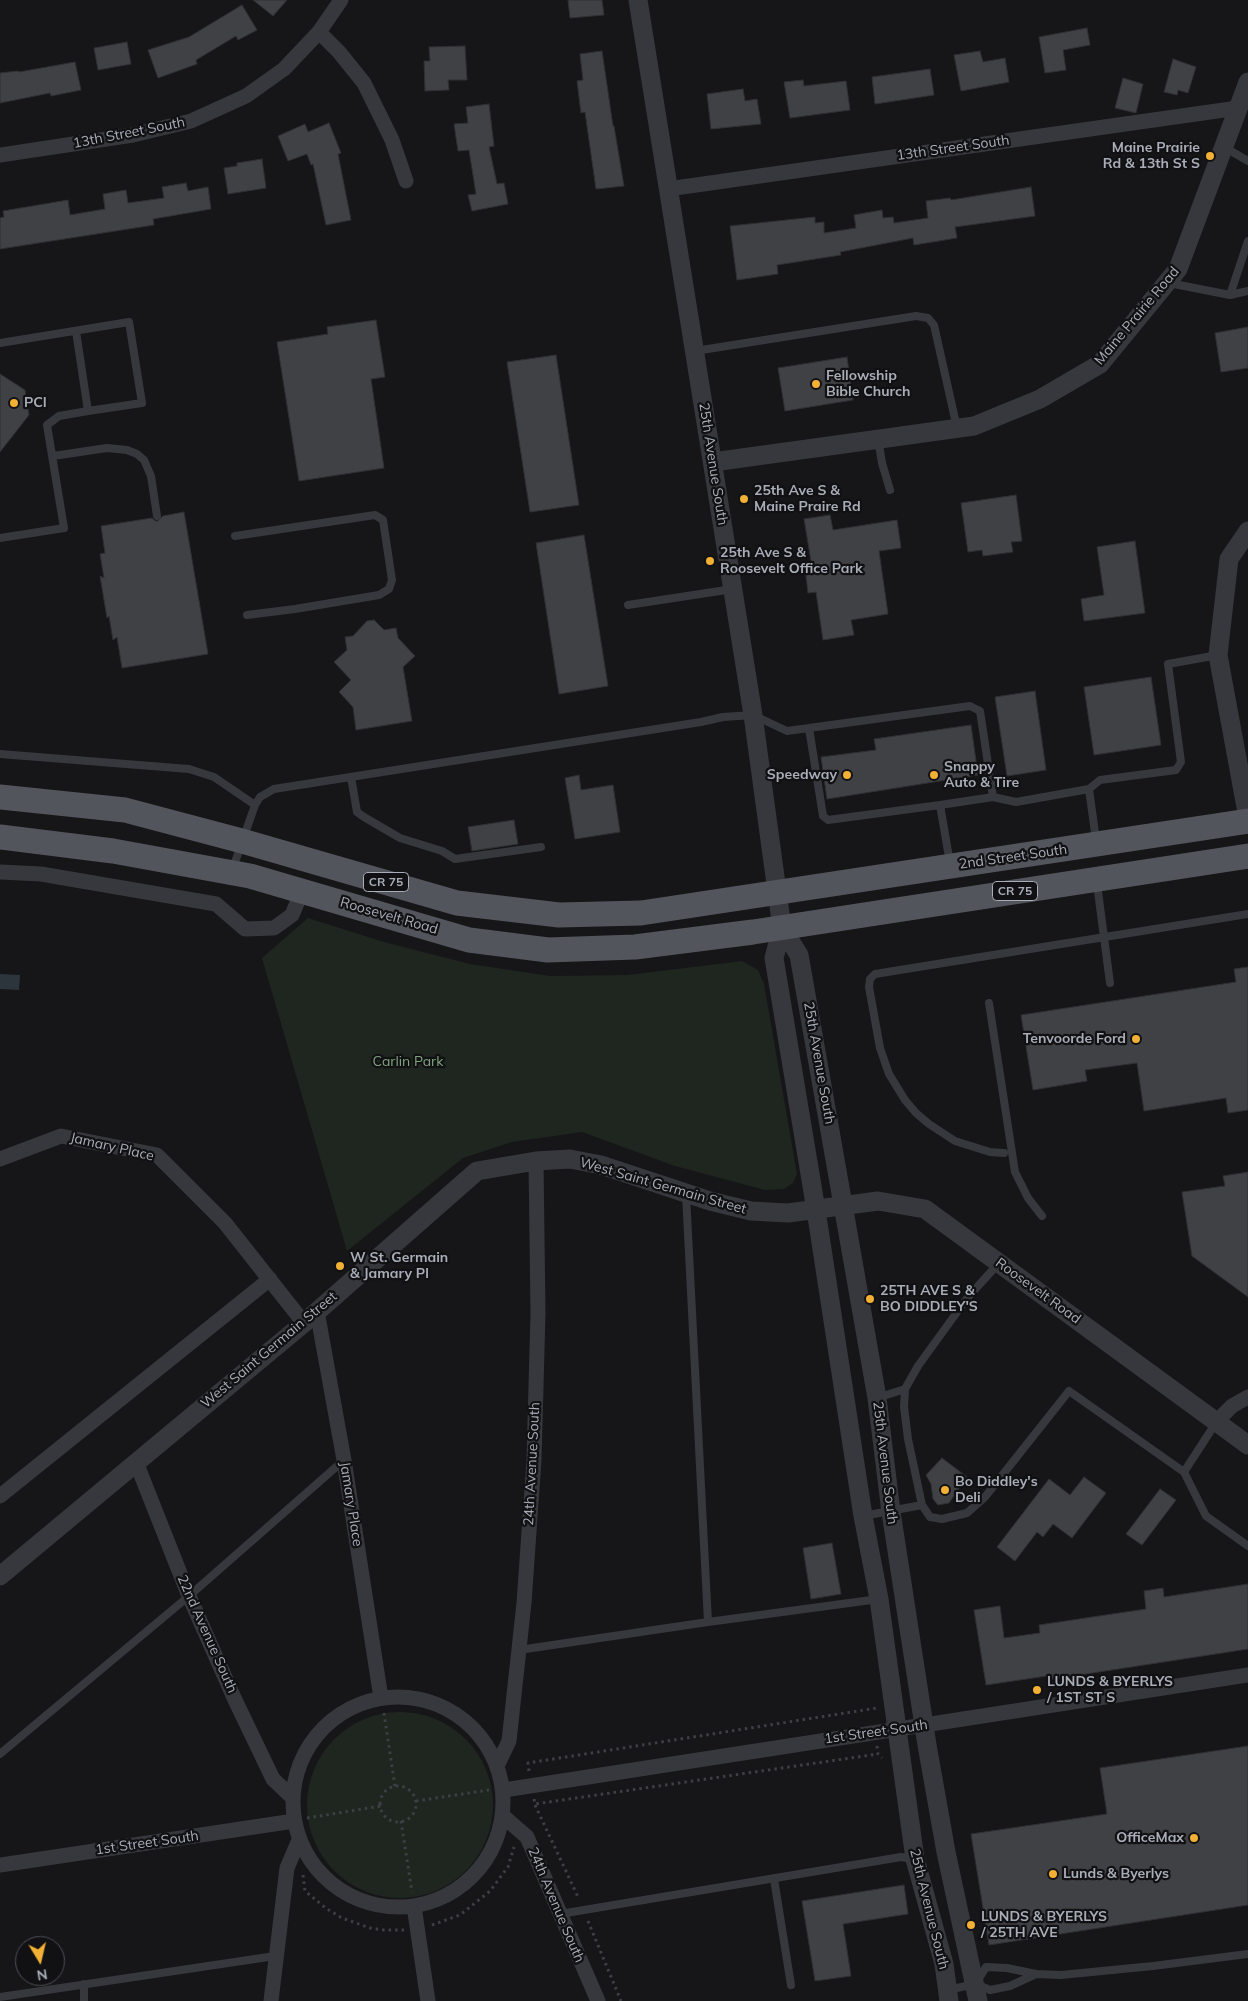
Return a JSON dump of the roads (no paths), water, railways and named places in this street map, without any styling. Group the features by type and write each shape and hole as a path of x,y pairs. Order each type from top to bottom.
{"main road":[{"name":"CR 75","path":"0,797 124,810 242,841 457,903 558,915 641,913 777,892"},
{"name":"2nd Street South","path":"777,892 1097,845 1248,819"},
{"name":"Roosevelt Road","path":"0,836 113,851 231,872 469,940 548,950 635,947 782,928"},
{"name":"CR 75","path":"782,928 1248,856"}],"street":[{"path":"341,0 318,32 339,52 364,83 392,140 406,181"},
{"name":"25th Avenue South","path":"638,0 753,715 782,928 774,958 816,1210 863,1516 880,1599 915,1859 944,1964 948,1995"},
{"name":"13th Street South","path":"0,155 133,135 191,121 246,96 284,69 318,32"},
{"name":"Maine Prairie Road","path":"713,462 965,427 1040,399 1100,364 1178,269 1248,82"},
{"name":"13th Street South","path":"668,189 1238,108"},
{"path":"1248,531 1229,559 1218,655 1248,819"},
{"path":"0,872 41,874 216,904 245,929 274,928 292,915 302,891"},
{"name":"25th Avenue South","path":"782,928 799,954 845,1206 877,1398 891,1512 924,1725 946,1852 977,1993"},
{"name":"Jamary Place","path":"0,1160 61,1136 157,1155 226,1223 270,1279 310,1317 344,1460 381,1698"},
{"name":"West Saint Germain Street","path":"0,1576 310,1317 477,1171 536,1161 570,1159 601,1165 686,1193 751,1211 788,1213 845,1206"},
{"name":"24th Avenue South","path":"498,1764 509,1741 524,1594 534,1460 538,1313 536,1161"},
{"name":"Roosevelt Road","path":"845,1206 878,1200 924,1209 1248,1445"},
{"path":"0,1496 270,1279"},
{"path":"1217,1421 1232,1406 1248,1397"},
{"name":"22nd Avenue South","path":"136,1462 189,1596 273,1778 293,1798"},
{"name":"1st Street South","path":"504,1790 1248,1675"},
{"path":"381,1698 418,1698 452,1710 479,1733 498,1764 504,1790 504,1816 494,1849 474,1876 446,1896 414,1906 378,1906 345,1893 318,1870 300,1840 294,1820 293,1798 300,1763 319,1732 347,1709 381,1698"},
{"name":"24th Avenue South","path":"504,1816 527,1837 598,2001"},
{"name":"1st Street South","path":"0,1864 294,1820"},
{"path":"271,2001 287,1868 300,1840"},
{"path":"414,1906 428,2001"}],"lane":[{"path":"1224,147 1248,161"},
{"path":"1230,295 1248,241"},
{"path":"1166,283 1230,295 1248,291"},
{"path":"695,351 916,316 928,318 934,325 965,427"},
{"path":"0,343 129,322 142,403 60,416 47,425 64,528 0,538"},
{"path":"76,331 88,411"},
{"path":"878,439 882,463 890,490"},
{"path":"53,456 107,448 127,450 137,454 144,460 151,476 158,516"},
{"path":"235,536 374,515 383,520 390,563 392,584 385,593 295,609 247,615"},
{"path":"628,605 733,588"},
{"path":"809,728 824,816 828,820 993,797 1016,802 1089,790 1100,780 1176,770 1181,762 1168,664 1218,655"},
{"path":"231,872 254,805 260,797 274,789 722,717 753,715 787,731 970,706 980,711 993,797"},
{"path":"0,754 189,769 214,777 254,805"},
{"path":"351,776 357,812 400,838 442,851 455,859 541,847"},
{"path":"1089,790 1097,845"},
{"path":"940,805 950,866"},
{"path":"1096,879 1110,983"},
{"path":"1004,1153 990,1152 955,1141 929,1124 905,1100 892,1080 883,1060 869,987 870,980 875,974 883,971 1248,914"},
{"path":"989,1003 1015,1172 1028,1198 1042,1216"},
{"path":"686,1193 708,1622"},
{"path":"999,1263 968,1298 918,1366 905,1389 904,1407 908,1439 922,1505 930,1517 942,1519 967,1513 985,1497 1069,1391 1184,1472 1206,1516 1248,1546"},
{"path":"877,1398 905,1389"},
{"path":"1184,1472 1217,1421"},
{"path":"0,1754 189,1596 344,1460"},
{"path":"863,1516 922,1505"},
{"path":"519,1650 880,1599"},
{"path":"560,1914 901,1857 915,1859"},
{"path":"774,1879 791,1985"},
{"path":"977,1993 986,1967 1007,1968 1036,1974 1061,1974 1248,1954"},
{"path":"0,1997 275,1956"},
{"path":"948,1995 977,1993 1010,1986 1036,1974"},
{"path":"84,1984 84,2001"}],"place":[{"name":"Maine Prairie Rd & 13th St S","path":"1210,156"},
{"name":"Fellowship Bible Church","path":"816,384"},
{"name":"PCI","path":"14,403"},
{"name":"25th Ave S & Maine Praire Rd","path":"744,499"},
{"name":"25th Ave S & Roosevelt Office Park","path":"710,561"},
{"name":"Speedway","path":"847,775"},
{"name":"Snappy Auto & Tire","path":"934,775"},
{"name":"Tenvoorde Ford","path":"1136,1039"},
{"name":"W St. Germain & Jamary Pl","path":"340,1266"},
{"name":"25TH AVE S & BO DIDDLEY'S","path":"870,1299"},
{"name":"Bo Diddley's Deli","path":"945,1490"},
{"name":"LUNDS & BYERLYS / 1ST ST S","path":"1037,1690"},
{"name":"OfficeMax","path":"1194,1838"},
{"name":"Lunds & Byerlys","path":"1053,1874"},
{"name":"LUNDS & BYERLYS / 25TH AVE","path":"971,1925"}],"park label":[{"name":"Carlin Park","path":"408,1062"}]}
